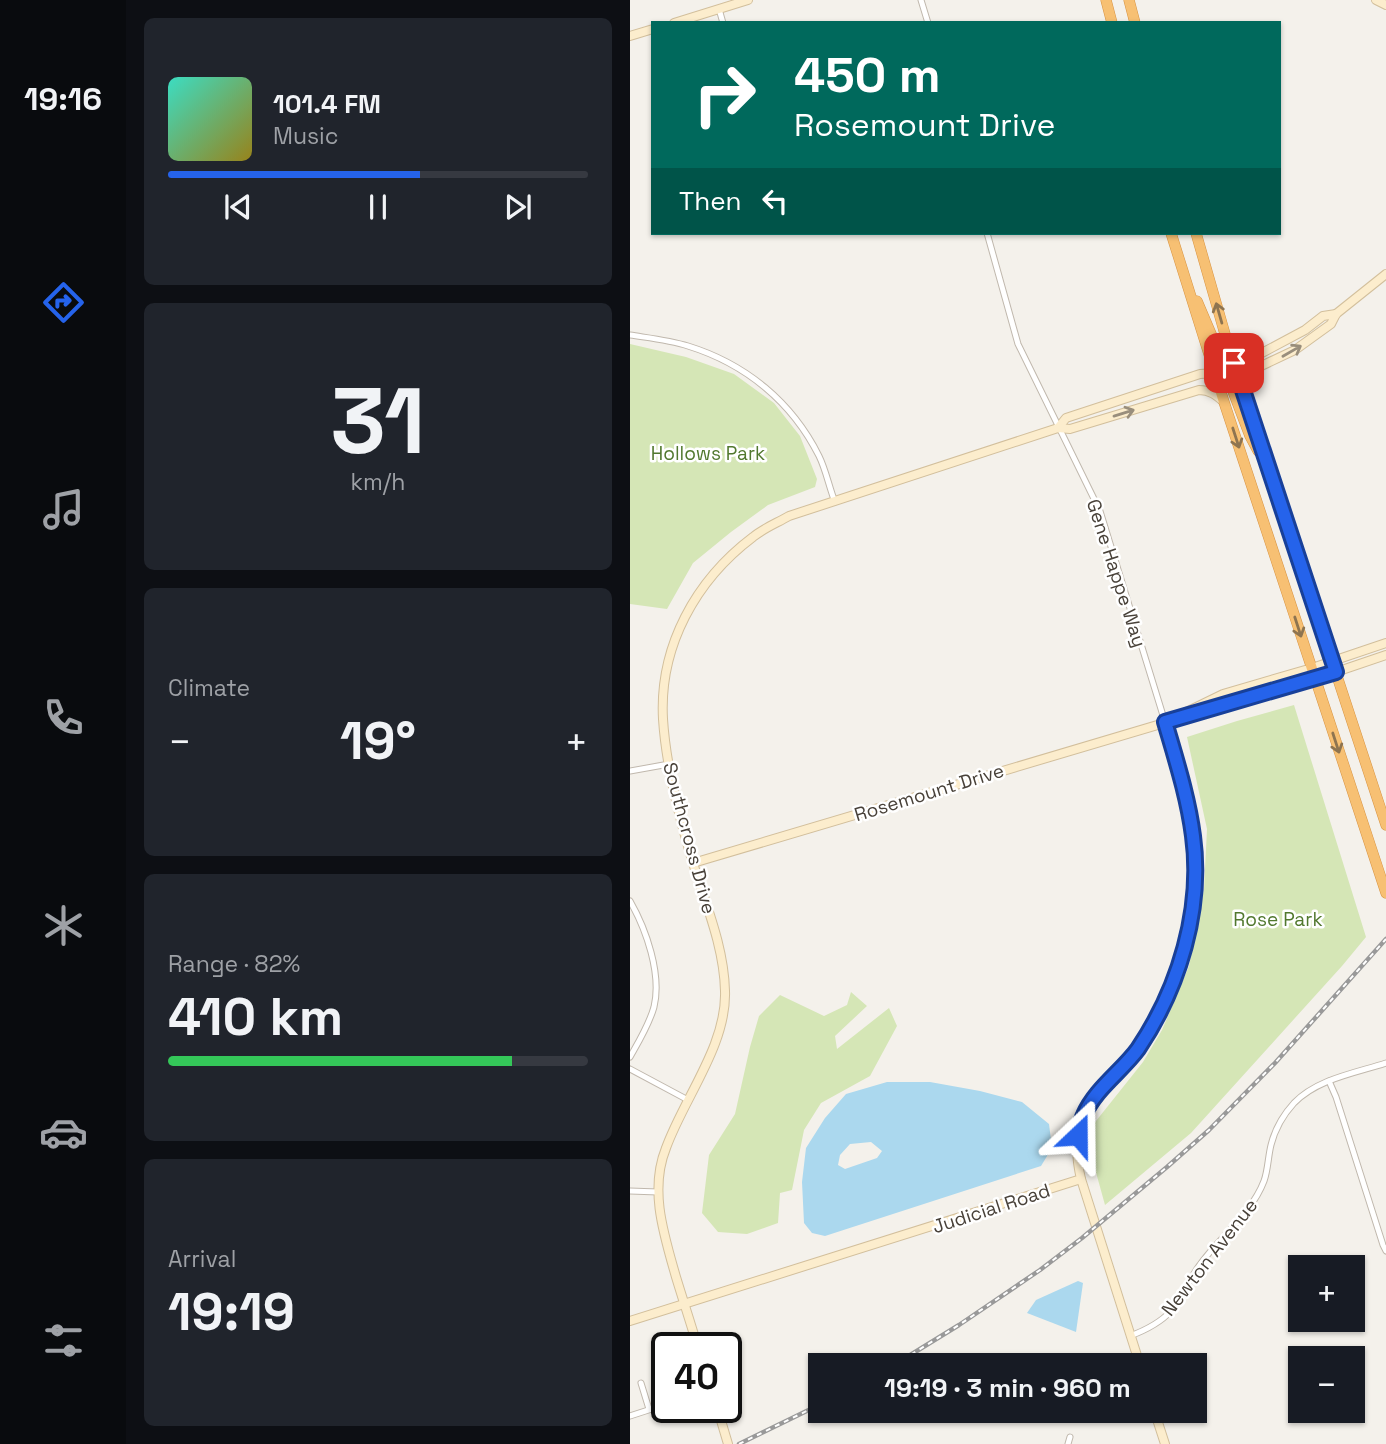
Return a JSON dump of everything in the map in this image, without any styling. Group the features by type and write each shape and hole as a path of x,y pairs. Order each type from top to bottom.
{"highway":[{"path":"1106,0 1111,21"},
{"path":"1129,0 1134,21"},
{"path":"1172,235 1386,893"},
{"path":"1197,235 1238,377 1386,825"},
{"path":"1180,265 1223,362 1238,377"},
{"path":"1215,373 1231,386 1250,436 1268,466"}],"street":[{"path":"680,21 748,0"},
{"path":"921,0 927,21"},
{"path":"1376,0 1386,5"},
{"path":"719,9 722,21"},
{"path":"630,36 651,30"},
{"name":"Gene Happe Way","path":"988,235 1018,344 1100,511 1165,722"},
{"path":"1238,377 1295,350 1331,324 1336,314 1386,274"},
{"path":"1229,348 1242,357 1260,354 1305,330 1323,316 1336,314"},
{"path":"630,335 685,345 715,355 743,370 774,394 800,424 820,458 835,502"},
{"name":"Southcross Drive","path":"1058,428 1066,418 1200,374 1215,373"},
{"name":"Southcross Drive","path":"693,1332 662,1230 658,1192 665,1149 718,1039 725,992 721,953 681,818 669,764 663,718 665,678 675,636 695,597 721,563 754,535 789,516 1058,428 1070,429 1199,390 1214,393 1224,402"},
{"path":"1313,673 1332,661 1386,643"},
{"path":"1313,673 1336,672 1386,655"},
{"name":"Rosemount Drive","path":"693,863 1165,722 1313,673"},
{"path":"1136,1353 1076,1156 1084,1114 1095,1097 1136,1051 1154,1022 1173,981 1187,938 1195,879 1194,839 1184,787 1165,722"},
{"path":"630,771 669,764"},
{"path":"630,901 650,950 657,978 654,1006 647,1027 630,1056"},
{"name":"Newton Avenue","path":"1130,1336 1152,1326 1177,1306 1198,1266 1246,1211 1259,1191 1267,1170 1274,1135 1286,1111 1303,1094 1329,1081 1386,1063"},
{"path":"630,1069 688,1100"},
{"path":"1329,1081 1386,1251"},
{"name":"Judicial Road","path":"630,1321 1081,1179"},
{"path":"630,1191 658,1192"},
{"path":"630,1416 649,1409 641,1383"},
{"path":"722,1423 729,1444"},
{"path":"1158,1423 1165,1444"}],"green space":[{"name":"Hollows Park","path":"630,344 686,357 734,374 774,403 800,436 817,479 815,487 768,505 693,563 667,609 630,604"},
{"name":"Rose Park","path":"1294,705 1366,937 1191,1133 1105,1205 1092,1158 1092,1126 1143,1062 1162,1030 1189,966 1204,889 1207,829 1187,737"},
{"path":"851,992 867,1006 835,1036 837,1049 889,1008 897,1026 870,1076 821,1103 804,1130 792,1190 780,1193 778,1223 747,1234 718,1232 702,1213 709,1155 735,1114 759,1016 780,995 824,1016 847,1005"}],"water":[{"path":"887,1082 930,1082 1022,1102 1049,1124 1052,1148 1041,1166 825,1236 812,1233 804,1223 802,1182 806,1148 825,1118 846,1094","holes":["871,1142 882,1151 877,1158 845,1169 838,1165 840,1155 850,1144"]},
{"path":"1078,1281 1083,1283 1076,1332 1027,1313 1036,1300"}],"railway":[{"path":"914,1353 1040,1270 1167,1167 1209,1130 1275,1063 1386,939"},
{"path":"739,1444 808,1410"}],"route":[{"path":"1078,1135 1084,1114 1095,1097 1136,1051 1154,1022 1165,1002 1187,938 1195,879 1194,839 1188,802 1165,722 1336,672 1234,363"}]}
